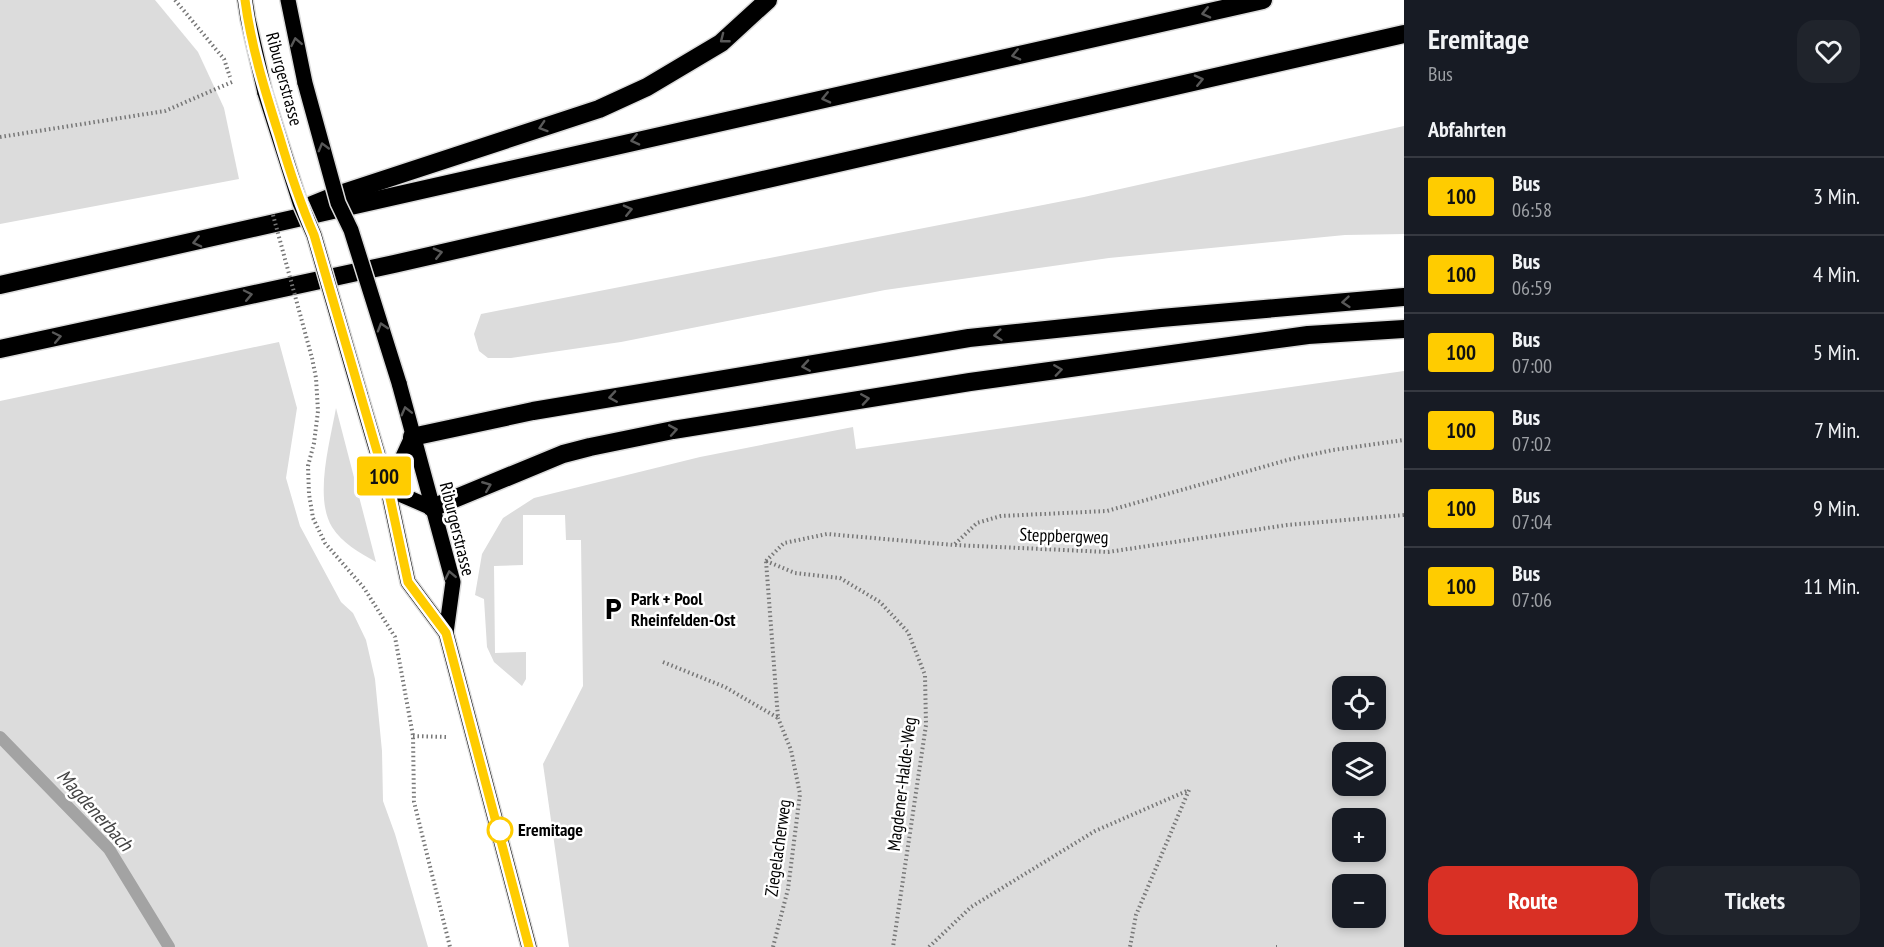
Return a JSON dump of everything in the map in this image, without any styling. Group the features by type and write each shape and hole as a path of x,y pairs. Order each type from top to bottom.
{"highway":[{"path":"254,229 333,196 599,109 647,87 721,43 768,0"},
{"path":"0,285 1263,0"},
{"path":"0,349 394,264 1404,34"},
{"path":"412,437 533,411 969,338 1172,317 1404,297"},
{"path":"432,507 563,454 674,430 970,382 1285,338 1404,329"}],"main road":[{"name":"Riburgerstrasse","path":"245,0 265,93 300,203 314,235 388,489 408,582 446,633"},
{"name":"Riburgerstrasse","path":"288,0 305,83 338,203 351,230 399,383 453,582 446,633"},
{"path":"412,437 388,489 432,507"},
{"path":"446,633 530,947"}],"path":[{"path":"175,0 224,59 236,92"},
{"path":"0,138 165,111 232,82"},
{"path":"272,212 316,378 318,411 308,466 313,518 325,543 364,588 395,637 413,736 414,802 450,947"},
{"path":"954,545 977,523 1001,516 1107,511 1291,459 1333,450 1404,440"},
{"name":"Steppbergweg","path":"766,561 784,543 827,534 954,545 1108,552 1287,525 1404,515"},
{"name":"Magdener-Halde-Weg","path":"766,561 795,573 840,578 880,602 908,632 925,675 926,725 893,947"},
{"name":"Ziegelacherweg","path":"766,561 778,718 790,750 800,794 788,889 773,947"},
{"path":"663,662 725,687 778,718"},
{"path":"929,947 971,906 1086,837 1189,790 1136,915 1130,947"}],"shaded area":[{"path":"0,0 155,0 198,52 224,108 239,179 0,224"},
{"path":"1404,126 1404,234 1345,235 1109,258 885,290 621,342 511,358 488,358 479,351 474,334 481,314 1084,197"},
{"path":"279,342 297,408 286,478 300,526 341,602 353,613 366,640 375,679 382,751 383,801 428,947 0,947 0,401"},
{"path":"1404,371 1404,947 569,947 543,764 583,686 581,540 566,540 565,515 523,515 523,565 494,566 495,653 526,652 526,679 522,686 494,662 487,647 484,599 475,595 482,554 503,518 534,498 700,457 853,427 856,449"},
{"path":"336,408 376,562 346,543 332,527 327,515 324,501 325,469"}],"waterway":[{"name":"Magdenerbach","path":"0,737 109,849 169,947"}],"bus line":[{"name":"100","path":"245,0 265,93 300,203 314,235 388,489 408,582 446,633 500,830 529,947"}],"place":[{"name":"Park + Pool Rheinfelden-Ost","path":"613,609"},
{"name":"Eremitage","path":"500,830"}]}
